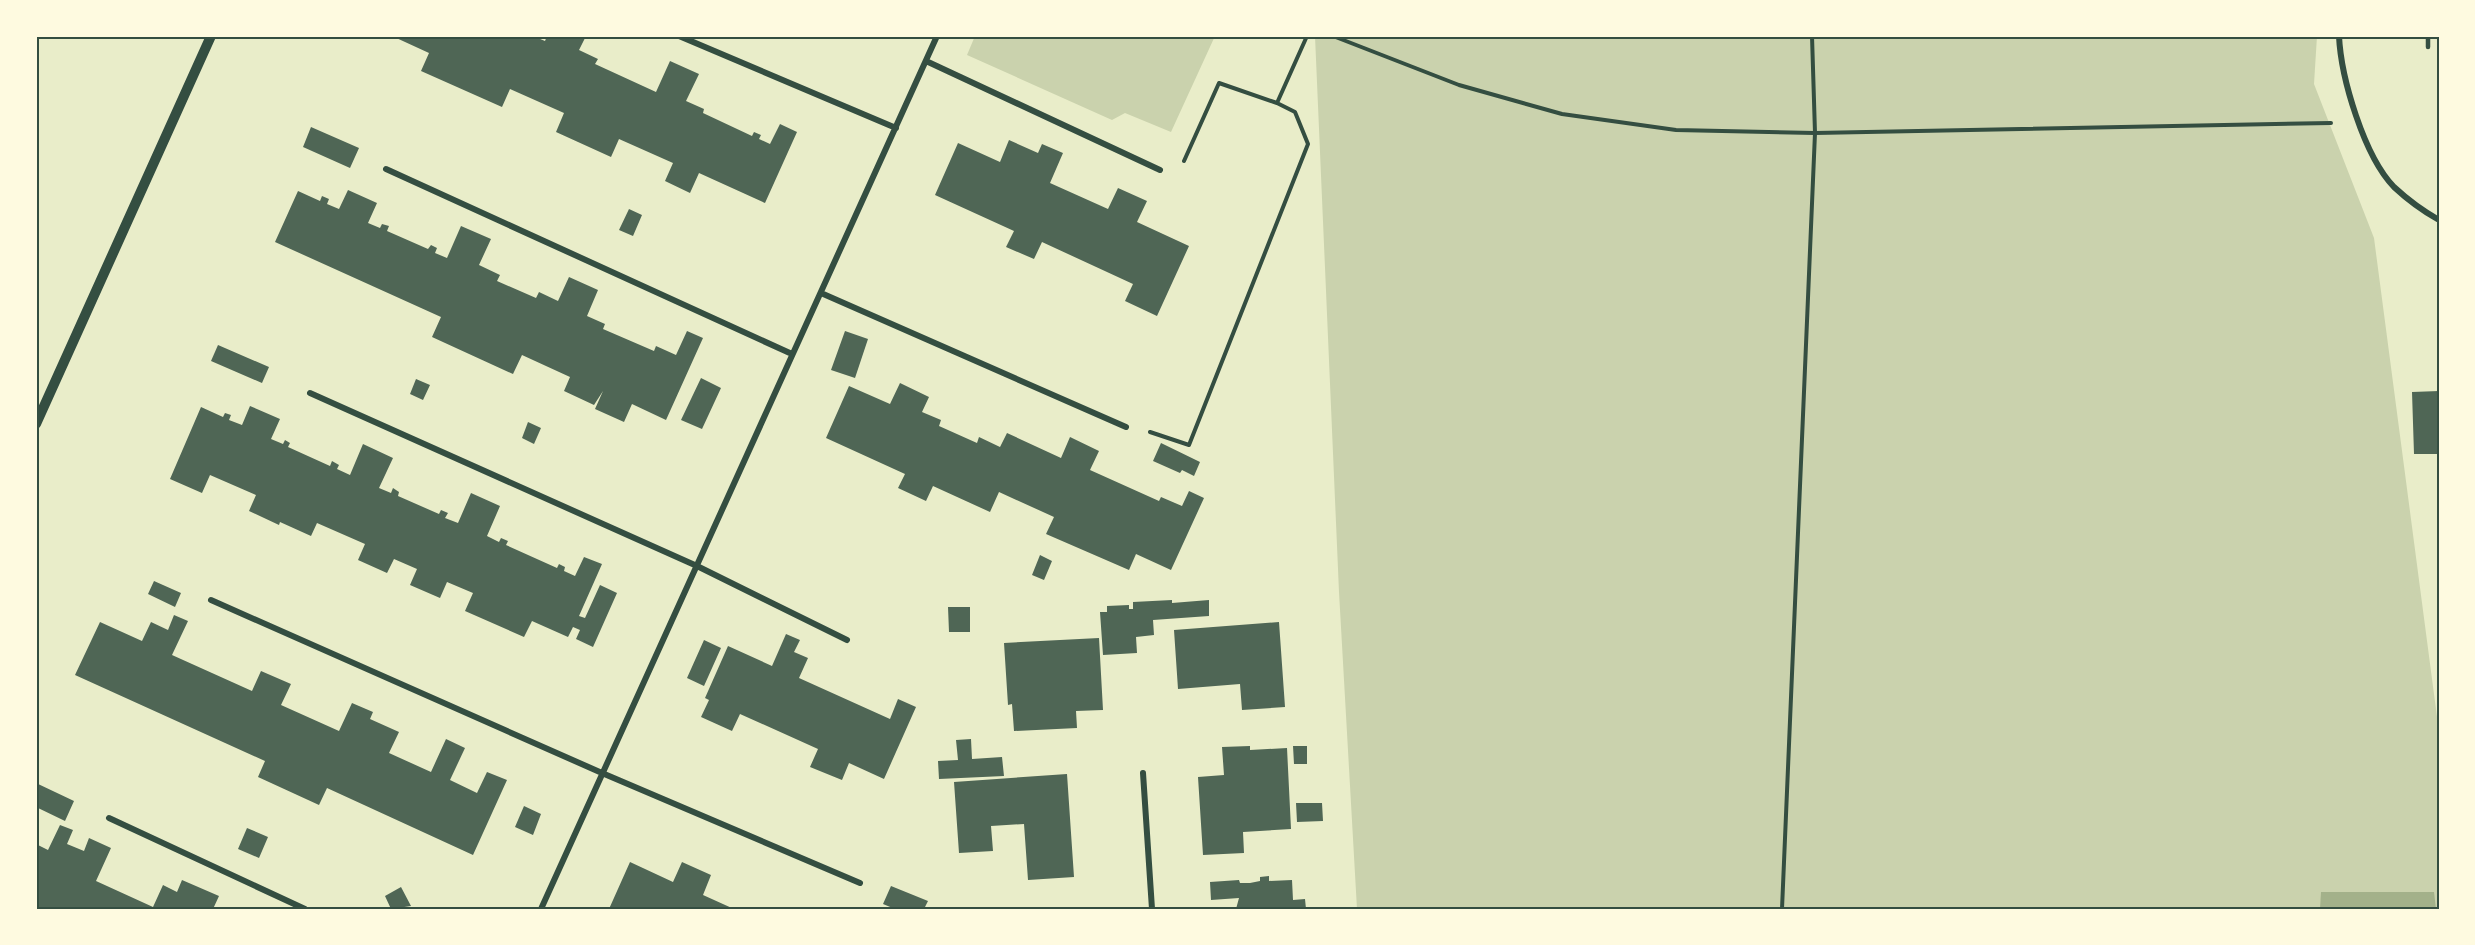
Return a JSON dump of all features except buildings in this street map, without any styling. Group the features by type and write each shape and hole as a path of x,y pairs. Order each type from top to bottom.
{"street":[{"path":"36,424 211,36"},
{"path":"679,36 896,128"},
{"path":"540,909 938,36"},
{"path":"2339,36 2340,61 2357,122 2392,185 2420,209 2439,220"},
{"path":"926,61 1160,170"},
{"path":"386,169 792,354"},
{"path":"821,293 1126,427"},
{"path":"310,393 697,566 847,640"},
{"path":"211,600 602,773 860,883"},
{"path":"1143,773 1152,909"},
{"path":"110,818 305,909"}],"lane":[{"path":"2428,36 2428,47"}],"path":[{"path":"1277,103 1307,36"},
{"path":"1333,36 1459,85 1562,114 1676,130 1815,132 2357,122"},
{"path":"1782,909 1815,132 1812,36"},
{"path":"1126,427 1189,445 1308,144 1295,112 1277,103 1219,83 1176,176 1160,170"}],"shaded area":[{"path":"975,36 1215,36 1171,132 1125,113 1112,120 967,55"},
{"path":"1315,36 2317,36 2314,84 2374,238 2439,732 2439,909 1357,909 1339,592"},
{"path":"2321,892 2434,892 2436,909 2320,909"}]}
